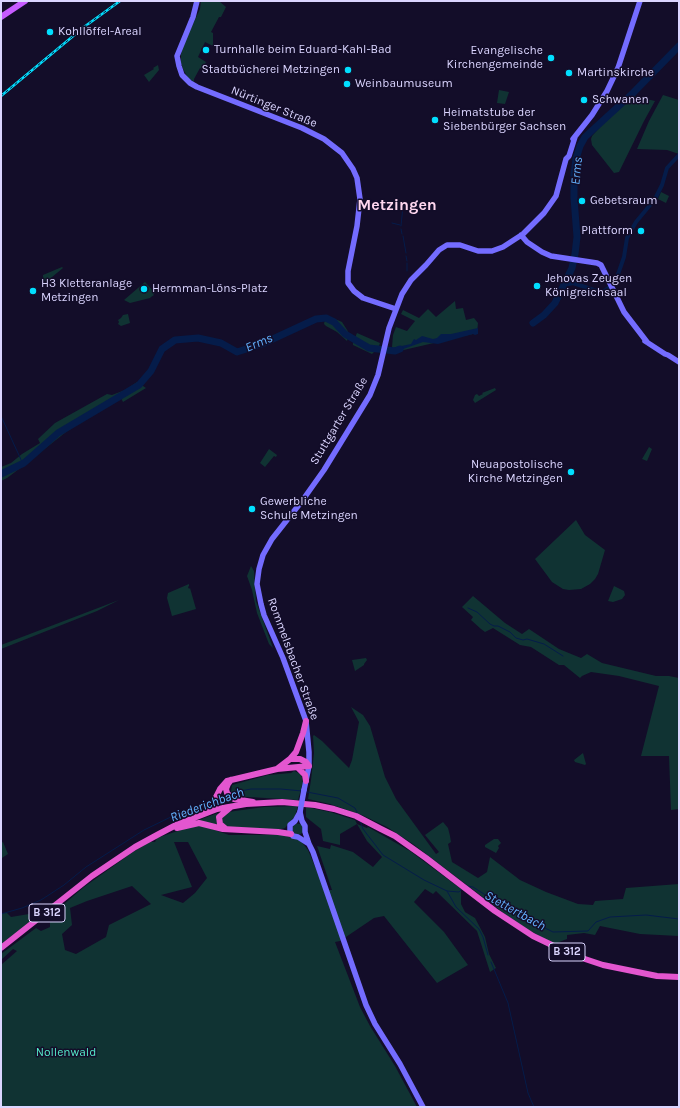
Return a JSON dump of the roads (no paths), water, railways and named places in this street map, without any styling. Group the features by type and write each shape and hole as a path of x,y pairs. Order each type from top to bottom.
{"highway":[{"path":"277,769 290,759 296,752 300,744 306,722"},
{"path":"290,759 300,759 306,762 309,766"},
{"path":"203,814 214,801 222,785 232,779 277,769 309,766"},
{"path":"298,768 305,775 306,782"},
{"path":"232,779 226,789 229,795 234,799 256,802"},
{"name":"B 312","path":"1,948 92,876 135,847 176,825 203,814 232,806 256,802 282,802 315,805 334,809 356,816 395,836 495,911 533,936 576,956 603,965 632,972 657,976 679,977"},
{"path":"229,830 220,824 219,816 232,806"},
{"path":"157,835 183,826 199,823 229,830 291,834"},
{"path":"278,832 287,829 289,826"}],"main road":[{"path":"1,17 25,1"},
{"name":"Nürtinger Straße","path":"197,1 194,17 178,56 182,75 197,88 302,128 324,139 342,153 352,166 355,173 360,199 357,226 348,271 348,283 354,291 363,298 396,309"},
{"path":"640,1 618,68 608,91 598,107 575,137 569,156 566,159 558,191 544,213 521,236 542,252 567,259 597,263 601,265 624,312 648,342 679,362"},
{"name":"Stuttgarter Straße","path":"261,561 272,539 307,495 359,414 376,382 384,357 389,328 402,294 411,280 439,250 447,245 460,245 478,251 492,250 503,247 521,236"},
{"path":"665,354 666,358 679,366"},
{"name":"Rommelsbacher Straße","path":"261,561 258,577 258,591 264,615 275,639 306,722 309,766 300,812 302,822 305,826 305,832 309,844 366,1005 375,1024 400,1064 423,1107"},
{"name":"Rommelsbacher Straße","path":"289,826 300,812"},
{"path":"295,820 302,822"},
{"path":"289,826 291,834 309,844"},
{"path":"298,837 305,832"}],"water":[{"path":"478,328 478,334 475,335 473,334 438,344 423,342 392,353 392,348 411,344 414,339 416,340 422,336 433,339 437,338 441,334 451,334"}],"waterway":[{"name":"Erms","path":"533,323 544,315 555,303 572,268 577,237 574,174 580,146 585,137 633,93 679,46"},
{"path":"564,285 573,283 600,292 604,291 615,283 624,257 627,238 636,222 655,199 662,185 667,168 679,155"},
{"path":"401,226 403,206"},
{"path":"392,223 400,225"},
{"path":"401,229 402,234"},
{"path":"403,236 406,253"},
{"path":"406,256 407,261"},
{"path":"407,263 407,271"},
{"name":"Erms","path":"1,474 24,463 58,433 139,385 151,371 162,349 175,340 198,338 221,343 237,352 262,344 316,319 326,318 334,322 345,334 369,348 395,351 400,349"},
{"path":"1,416 23,464"},
{"path":"468,608 477,612 490,624 510,632 516,638 523,640 527,639 544,644 563,656"},
{"name":"Riederichbach","path":"232,794 251,789 302,791"},
{"name":"Riederichbach","path":"307,792 338,798 355,808 358,814"},
{"name":"Riederichbach","path":"218,801 227,797"},
{"name":"Riederichbach","path":"1,914 22,908 41,900 64,885 86,867 144,830 177,814 209,803"},
{"name":"Riederichbach","path":"360,821 363,829 383,855 424,880 447,891 459,892 462,889"},
{"name":"Stettertbach","path":"467,886 473,887 509,910 553,932 588,931 596,922 610,917 646,915 679,919"},
{"path":"447,891 456,907 479,929 488,955"},
{"path":"491,962 508,1003 528,1093 534,1107"}],"railway":[{"path":"1,96 84,27 120,1"}],"place":[{"name":"Kohllöffel-Areal","path":"50,32"},
{"name":"Turnhalle beim Eduard-Kahl-Bad","path":"206,50"},
{"name":"Evangelische Kirchengemeinde","path":"551,58"},
{"name":"Stadtbücherei Metzingen","path":"348,70"},
{"name":"Martinskirche","path":"569,73"},
{"name":"Weinbaumuseum","path":"347,84"},
{"name":"Schwanen","path":"584,100"},
{"name":"Heimatstube der Siebenbürger Sachsen","path":"435,120"},
{"name":"Gebetsraum","path":"582,201"},
{"name":"Plattform","path":"641,231"},
{"name":"Jehovas Zeugen Königreichsaal","path":"537,286"},
{"name":"Hermman-Löns-Platz","path":"144,289"},
{"name":"H3 Kletteranlage Metzingen","path":"33,291"},
{"name":"Neuapostolische Kirche Metzingen","path":"571,472"},
{"name":"Gewerbliche Schule Metzingen","path":"252,509"}],"district":[{"name":"Metzingen","path":"397,205"}],"park label":[{"name":"Nollenwald","path":"66,1053"}]}
